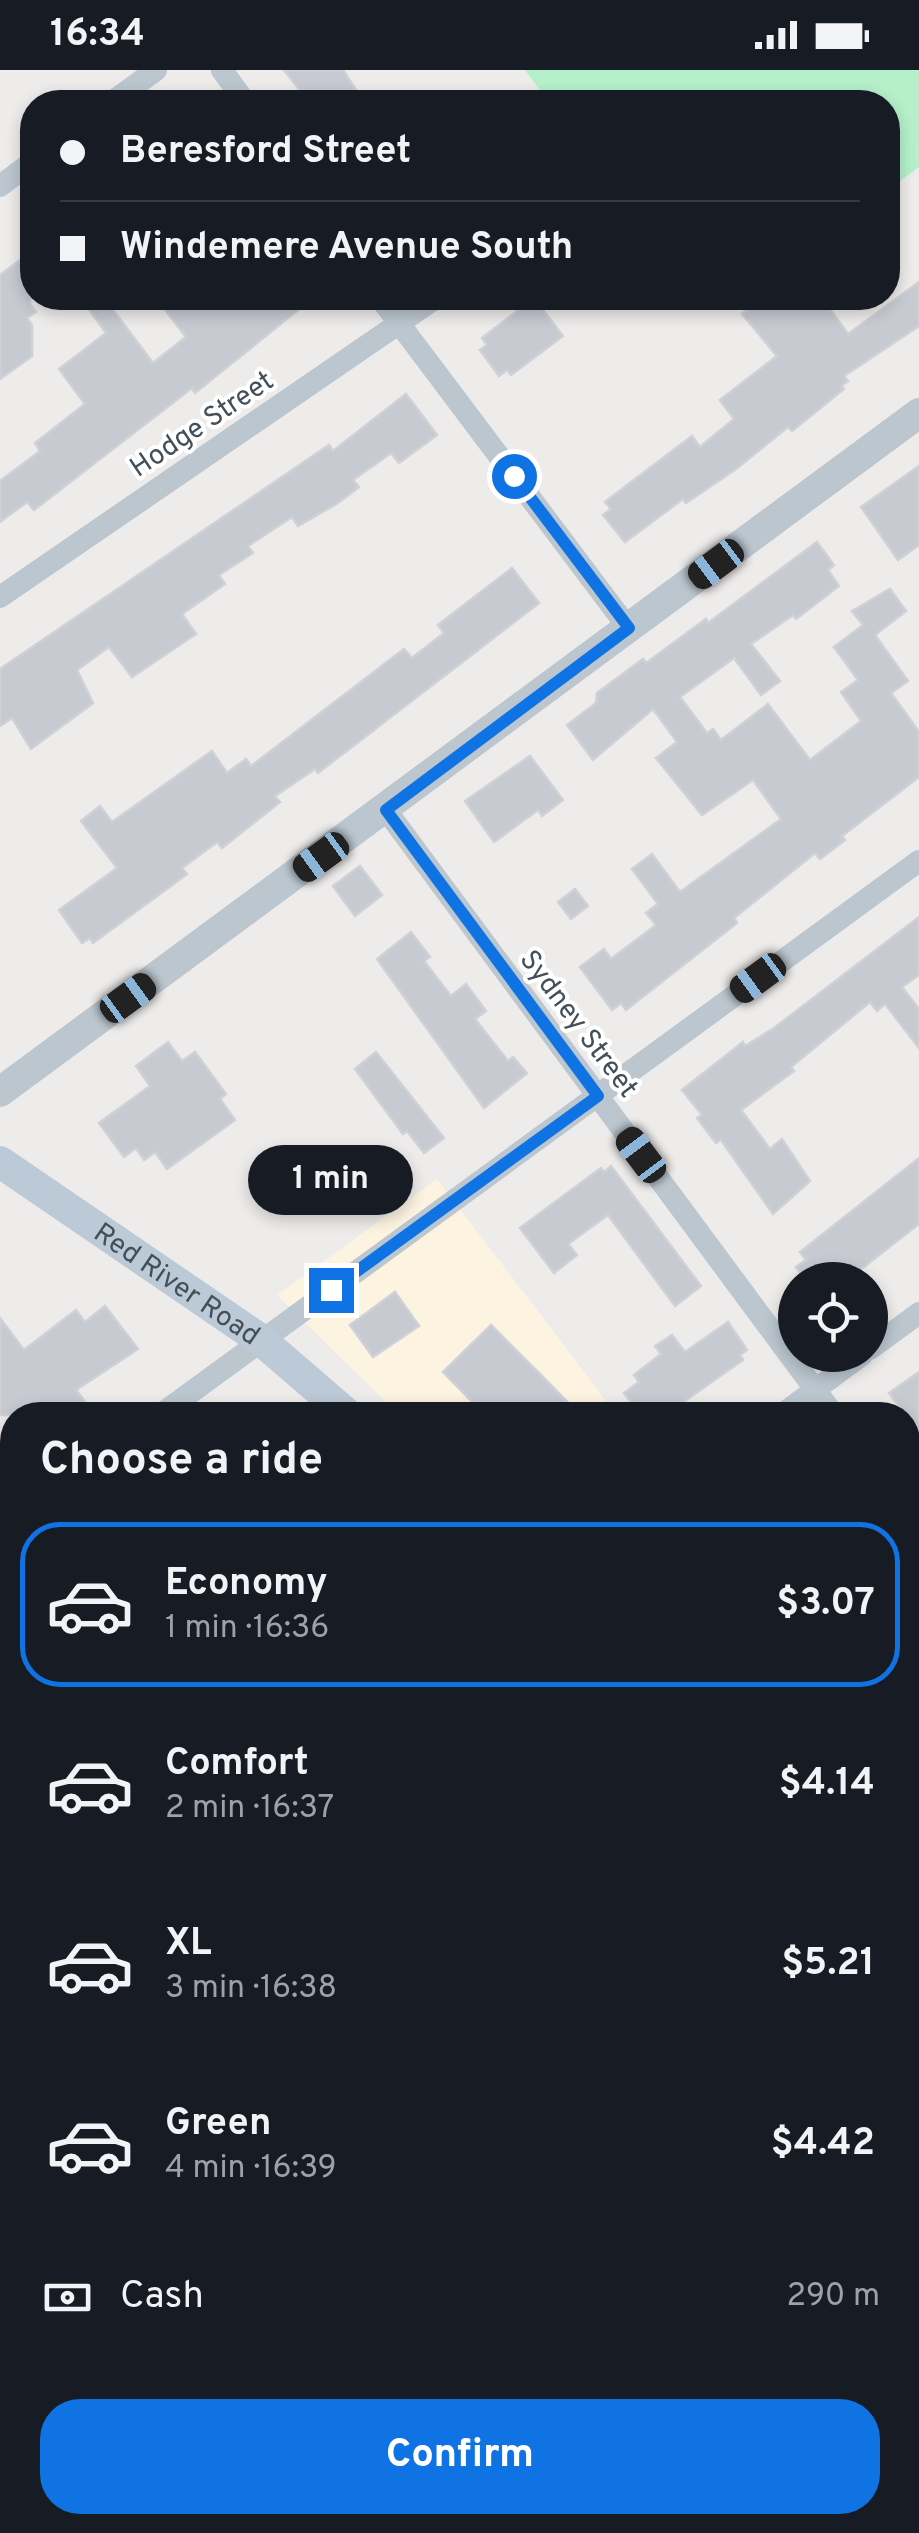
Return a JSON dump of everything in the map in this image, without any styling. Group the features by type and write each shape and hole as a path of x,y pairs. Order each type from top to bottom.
{"main road":[{"name":"Red River Road","path":"0,1162 261,1340 333,1402"}],"street":[{"path":"128,90 156,70"},
{"path":"389,310 629,628"},
{"name":"Hodge Street","path":"0,597 419,310"},
{"path":"0,1092 919,413"},
{"name":"Sydney Street","path":"386,810 825,1402"},
{"path":"178,1402 919,861"},
{"path":"888,1336 919,1313"},
{"path":"799,1402 840,1372"}],"shaded area":[{"path":"437,1179 607,1402 386,1402 277,1295"}],"green space":[{"path":"525,70 919,70 919,167 900,181 900,90 540,90"}],"building":[{"path":"284,70 343,70 356,90 300,90"},
{"path":"20,260 20,310 36,312 27,318 32,325 32,356 0,379 0,275"},
{"path":"919,282 919,326 844,376 848,381 841,386 844,389 792,431 788,427 736,469 686,503 683,499 625,542 603,515 611,509 605,502 692,436 700,447 734,419 720,400 777,356 742,314 747,310 831,310 848,334 881,310 900,310 900,296"},
{"path":"90,310 113,310 153,363 186,337 165,310 298,310 195,393 192,388 34,510 27,502 0,522 0,481 40,451 35,443 85,404 59,369 106,333"},
{"path":"518,310 543,310 563,336 511,375 507,370 499,376 480,350 487,345 482,338"},
{"path":"406,394 437,435 399,463 391,453 353,480 359,487 338,503 298,526 292,517 248,546 253,553 219,575 225,584 182,614 196,634 132,677 109,647 77,670 93,703 31,749 12,718 0,726 0,669 329,445 333,451"},
{"path":"919,466 919,545 898,560 861,507"},
{"path":"817,542 834,565 828,570 839,586 796,619 793,615 751,644 780,681 761,695 734,658 680,697 707,733 713,729 721,740 768,704 810,760 861,721 841,692 858,680 834,647 863,625 852,611 890,589 906,611 875,635 908,681 891,693 919,732 919,777 842,836 845,840 820,859 815,853 734,918 737,923 626,1010 621,1003 612,1010 580,967 604,949 611,959 656,925 646,913 658,904 632,869 652,854 680,892 781,819 753,780 702,815 656,758 677,742 653,709 593,760 567,725 596,703 597,693 643,659 646,663 706,619 708,623"},
{"path":"512,568 539,603 318,773 315,769 275,796 280,802 222,848 217,842 182,868 187,874 175,883 93,943 90,938 82,943 59,910 117,868 81,821 100,806 112,822 212,751 227,773 246,759 251,766 404,649 412,658 444,633 438,625"},
{"path":"530,756 563,800 542,816 538,810 494,842 465,801"},
{"path":"360,866 382,895 355,916 333,886"},
{"path":"575,889 588,906 571,919 558,902"},
{"path":"919,917 919,975 902,987 919,1009 919,1048 885,1004 877,1011 870,1002 791,1067 794,1071 741,1110 770,1149 782,1139 810,1181 773,1214 721,1140 716,1143 697,1118 702,1115 682,1090 743,1042 745,1046 774,1028"},
{"path":"411,932 430,957 424,961 451,996 466,984 486,1011 475,1019 508,1061 513,1057 527,1073 484,1108 377,959"},
{"path":"168,1042 182,1061 195,1052 226,1094 220,1099 235,1120 167,1169 155,1152 144,1160 136,1148 124,1157 99,1123 150,1086 136,1066"},
{"path":"376,1052 444,1138 424,1153 407,1131 403,1134 355,1069"},
{"path":"919,1158 919,1224 870,1262 803,1262 806,1260 800,1252"},
{"path":"611,1166 701,1286 675,1306 608,1215 568,1244 577,1255 554,1273 520,1228 601,1168 604,1172"},
{"path":"395,1292 419,1326 373,1357 350,1325"},
{"path":"105,1306 138,1349 76,1390 85,1402 0,1402 0,1318 24,1350 76,1310 85,1322"},
{"path":"728,1322 747,1350 740,1355 743,1360 683,1402 631,1402 624,1393 639,1382 634,1375 661,1354 655,1346 672,1335 685,1352"},
{"path":"491,1325 567,1402 472,1402 443,1372"},
{"path":"919,1372 919,1402 896,1402 889,1393"}],"route":[{"path":"331,1290 598,1096 386,810 629,628 514,476"}]}
